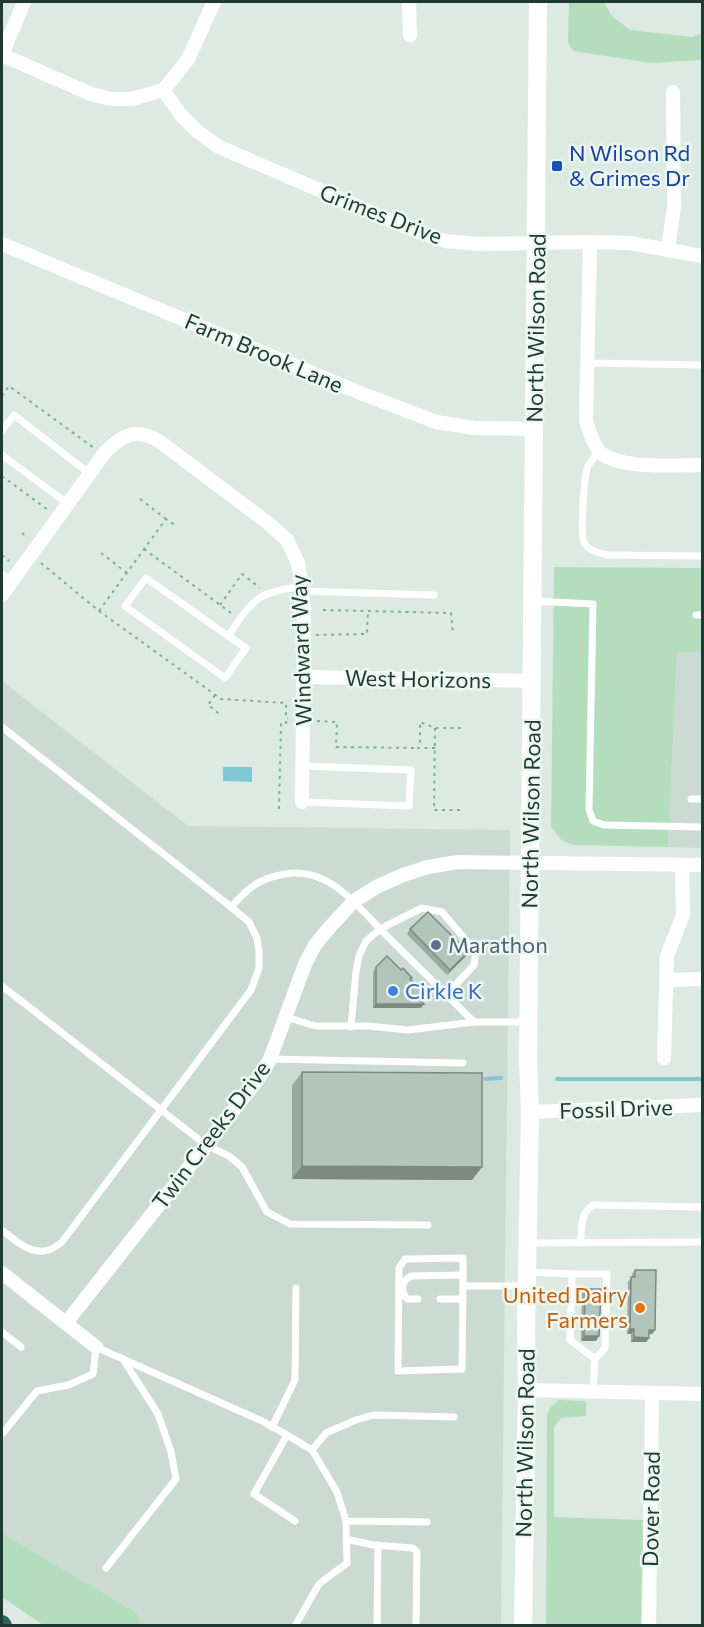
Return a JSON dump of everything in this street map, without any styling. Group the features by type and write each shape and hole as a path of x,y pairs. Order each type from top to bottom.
{"main road":[{"name":"North Wilson Road","path":"523,1626 530,1112 538,2"}],"street":[{"path":"24,2 2,55 92,94 111,99 132,99 163,90 188,59 213,2"},
{"path":"409,2 410,36"},
{"name":"Grimes Drive","path":"163,90 181,115 198,132 219,147 408,228 445,241 478,244 628,243 702,256"},
{"path":"668,250 674,207 674,92"},
{"path":"590,242 586,421 591,437 599,451 612,460 628,464 702,465"},
{"name":"Farm Brook Lane","path":"2,244 358,393 436,422 474,428 535,429"},
{"name":"Windward Way","path":"90,474 106,451 120,439 138,433 149,435 268,523 287,540 298,563 304,608 302,802"},
{"path":"2,595 7,577 30,555 90,474"},
{"name":"West Horizons","path":"304,677 532,681"},
{"name":"Twin Creeks Drive","path":"66,1323 259,1078 270,1059 305,964 315,945 354,902 378,886 404,875 428,867 458,862 702,865"},
{"path":"664,1058 668,956 683,915 682,865"},
{"path":"666,980 702,979"},
{"name":"Fossil Drive","path":"530,1112 702,1105"},
{"path":"2,1273 96,1347"},
{"path":"527,1390 702,1394"},
{"name":"Dover Road","path":"649,1626 652,1393"}],"lane":[{"path":"588,363 702,364"},
{"path":"2,431 14,415 90,474"},
{"path":"599,451 588,466 585,477 582,536 589,548 608,555 702,556"},
{"path":"2,455 68,504"},
{"path":"146,578 228,636 246,648 225,678 125,606 146,578"},
{"path":"228,636 253,602 261,595 282,588 434,595"},
{"path":"533,601 593,604 589,809 593,821 604,825 702,827"},
{"path":"2,727 231,906 249,922 257,938 259,951 259,968 251,990 62,1242 48,1250 35,1251 25,1247 2,1230"},
{"path":"302,802 409,806 411,770 303,766"},
{"path":"691,799 702,799"},
{"path":"231,906 249,887 272,876 304,873 319,877 335,885 354,902 474,1022"},
{"path":"351,1027 356,971 366,940 380,929 422,908 442,912 476,952 474,965 446,995"},
{"path":"2,986 206,1145 230,1156 242,1167 267,1212 290,1224 428,1225"},
{"path":"286,1017 315,1026 408,1030 474,1022 529,1022"},
{"path":"270,1059 463,1063"},
{"path":"581,1243 581,1223 586,1210 593,1205 702,1207"},
{"path":"528,1243 702,1242"},
{"path":"463,1258 463,1286 462,1369 398,1371 399,1268 405,1259 463,1258"},
{"path":"572,1274 570,1340 595,1359"},
{"path":"463,1286 572,1274 607,1274 604,1347 595,1359 593,1392"},
{"path":"418,1299 407,1299 403,1293 402,1287 405,1280 411,1276 463,1275"},
{"path":"272,1427 295,1380 296,1288"},
{"path":"440,1299 463,1299"},
{"path":"2,1332 21,1347"},
{"path":"2,1434 36,1391 68,1385 93,1374 96,1347 272,1427 312,1450 337,1492 345,1521 347,1563 319,1584 296,1626"},
{"path":"106,1568 176,1479 171,1452 158,1414 123,1359"},
{"path":"312,1450 326,1433 374,1414 454,1417"},
{"path":"287,1435 254,1494 295,1521"},
{"path":"345,1521 427,1522"},
{"path":"346,1539 413,1548 417,1552 416,1626"},
{"path":"377,1626 378,1545"}],"path":[{"path":"2,396 9,386 95,449"},
{"path":"2,476 48,510"},
{"path":"140,499 175,525"},
{"path":"99,611 166,519"},
{"path":"22,533 28,538 21,548 99,611 221,699 286,703 286,723 281,723 279,809"},
{"path":"144,549 233,615"},
{"path":"101,553 127,573"},
{"path":"2,555 10,562"},
{"path":"220,605 242,574 262,589"},
{"path":"323,610 451,613 453,634"},
{"path":"311,635 367,634 368,611"},
{"path":"215,694 208,705 222,717"},
{"path":"286,718 337,722 336,747 435,748"},
{"path":"417,748 420,741 420,722 435,728 462,728"},
{"path":"435,728 434,810 460,810"}],"shaded area":[{"path":"677,651 702,652 702,848 668,847"},
{"path":"2,681 188,826 510,830 501,1625 141,1625 137,1613 2,1533"}],"green space":[{"path":"569,2 604,2 612,16 630,30 692,37 702,33 702,60 651,63 573,51 568,43"},
{"path":"554,567 702,568 702,652 677,652 668,847 573,845 561,840 551,826"},
{"path":"559,1400 586,1401 586,1416 561,1418 554,1427 554,1517 643,1520 641,1625 546,1625 547,1414"},
{"path":"2,1533 137,1613 141,1625 43,1625 2,1597"}],"water":[{"path":"223,767 252,767 252,782 223,781"}],"building":[{"name":"Marathon","path":"428,912 468,952 450,970 410,929"},
{"name":"Cirkle K","path":"387,956 412,978 410,979 423,993 418,998 424,1004 376,1004 376,967"},
{"path":"302,1072 482,1073 482,1167 302,1166"},
{"name":"United Dairy Farmers","path":"635,1270 656,1270 655,1330 649,1330 649,1338 634,1337 634,1329 630,1329 631,1277 635,1277"},
{"path":"585,1289 601,1289 599,1336 584,1336"}],"waterway":[{"path":"485,1079 501,1078"},
{"path":"557,1079 702,1079"}],"place":[{"name":"N Wilson Rd & Grimes Dr","path":"557,166"},
{"name":"Marathon","path":"436,945"},
{"name":"Cirkle K","path":"393,991"},
{"name":"United Dairy Farmers","path":"640,1308"}]}
